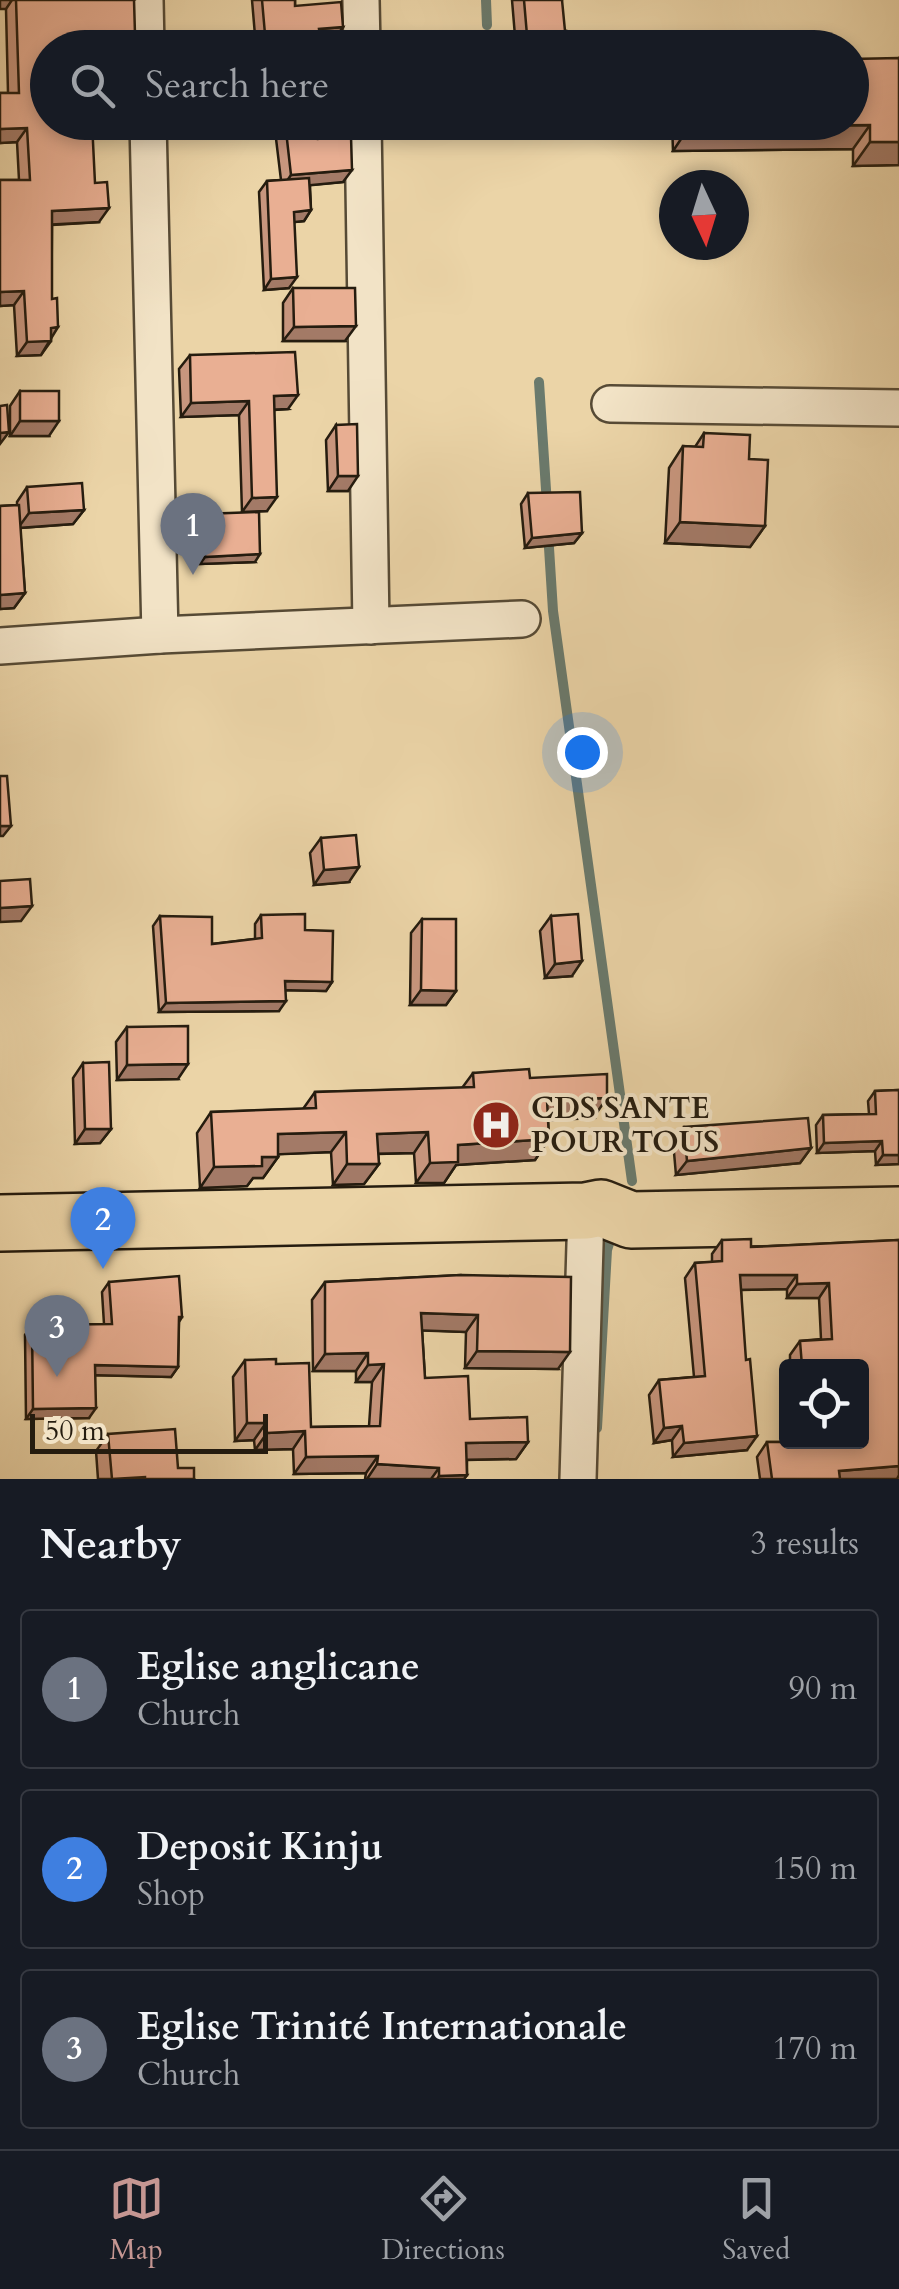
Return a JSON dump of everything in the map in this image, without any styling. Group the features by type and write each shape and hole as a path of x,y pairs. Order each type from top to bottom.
{"main road":[{"path":"0,1223 601,1208 631,1220 899,1215"}],"street":[{"path":"145,0 146,30"},
{"path":"361,0 362,30"},
{"path":"148,140 160,635"},
{"path":"364,140 371,626"},
{"path":"610,404 899,408"},
{"path":"0,646 522,619"},
{"path":"586,1211 590,1476"}],"building":[{"path":"16,0 134,0 135,30 30,30 30,140 93,140 95,183 107,182 109,208 52,211 52,299 57,298 58,327 51,328 51,341 27,342 24,291 0,292 0,180 30,180 27,128 0,129 0,93 19,93"},
{"path":"262,0 295,0 295,6 341,2 343,27 265,30"},
{"path":"524,0 562,0 565,30 527,30"},
{"path":"899,58 899,142 870,142 869,59"},
{"path":"287,140 351,140 352,170 291,175"},
{"path":"309,178 311,210 294,212 297,277 271,279 267,181"},
{"path":"293,288 355,288 356,326 294,327"},
{"path":"295,352 298,395 274,396 277,497 252,498 249,401 191,403 190,355"},
{"path":"20,391 59,391 59,421 20,421"},
{"path":"7,405 9,432 0,433 0,406"},
{"path":"357,424 358,476 338,476 336,425"},
{"path":"704,433 750,435 749,459 768,460 765,526 680,522 683,446 703,447"},
{"path":"82,483 84,510 29,513 27,487"},
{"path":"580,492 582,533 532,538 528,493"},
{"path":"19,505 25,593 0,595 0,506"},
{"path":"259,512 260,554 205,557 204,514"},
{"path":"0,776 7,776 11,826 0,826"},
{"path":"356,835 359,867 324,870 321,838"},
{"path":"30,879 32,906 0,908 0,881"},
{"path":"305,914 305,930 333,931 332,982 285,981 286,1001 166,1003 160,916 212,917 212,944 262,938 261,915"},
{"path":"578,914 582,961 555,964 551,916"},
{"path":"422,919 456,919 456,991 421,990"},
{"path":"188,1026 188,1064 127,1065 127,1027"},
{"path":"109,1062 111,1129 85,1129 83,1063"},
{"path":"529,1069 530,1078 607,1074 607,1098 547,1100 549,1139 458,1145 458,1162 430,1163 428,1132 377,1134 379,1164 347,1164 346,1132 278,1134 278,1157 262,1157 262,1166 214,1167 211,1112 316,1108 315,1092 474,1087 473,1073"},
{"path":"899,1090 899,1155 883,1155 882,1141 824,1143 823,1115 876,1114 875,1091"},
{"path":"808,1118 811,1148 687,1161 684,1127"},
{"path":"751,1239 751,1247 899,1240 899,1466 839,1471 840,1479 772,1479 767,1442 779,1442 779,1449 869,1449 869,1359 801,1359 800,1341 832,1339 829,1283 797,1284 797,1275 740,1275 757,1436 684,1443 682,1426 664,1428 659,1380 705,1376 695,1263 722,1261 722,1240"},
{"path":"461,1275 571,1277 570,1352 477,1351 478,1315 421,1313 425,1378 468,1376 470,1419 527,1417 528,1442 466,1443 467,1475 439,1476 439,1468 377,1464 378,1456 306,1457 305,1431 267,1433 266,1423 247,1423 245,1360 276,1359 276,1364 309,1363 311,1427 380,1426 384,1364 368,1365 368,1353 325,1354 325,1282"},
{"path":"179,1276 182,1317 178,1367 95,1365 96,1408 33,1409 32,1325 112,1324 109,1282"},
{"path":"175,1429 178,1468 194,1468 194,1479 112,1479 108,1434"}],"waterway":[{"path":"486,0 487,25"},
{"path":"539,382 547,505"},
{"path":"548,532 553,611 632,1181"},
{"path":"597,1428 607,1250 613,1231"}],"place":[{"name":"Eglise anglicane","path":"193,575"},
{"name":"CDS SANTE POUR TOUS","path":"496,1125"},
{"name":"Deposit Kinju","path":"103,1269"},
{"name":"Eglise Trinité Internationale","path":"57,1377"}]}
